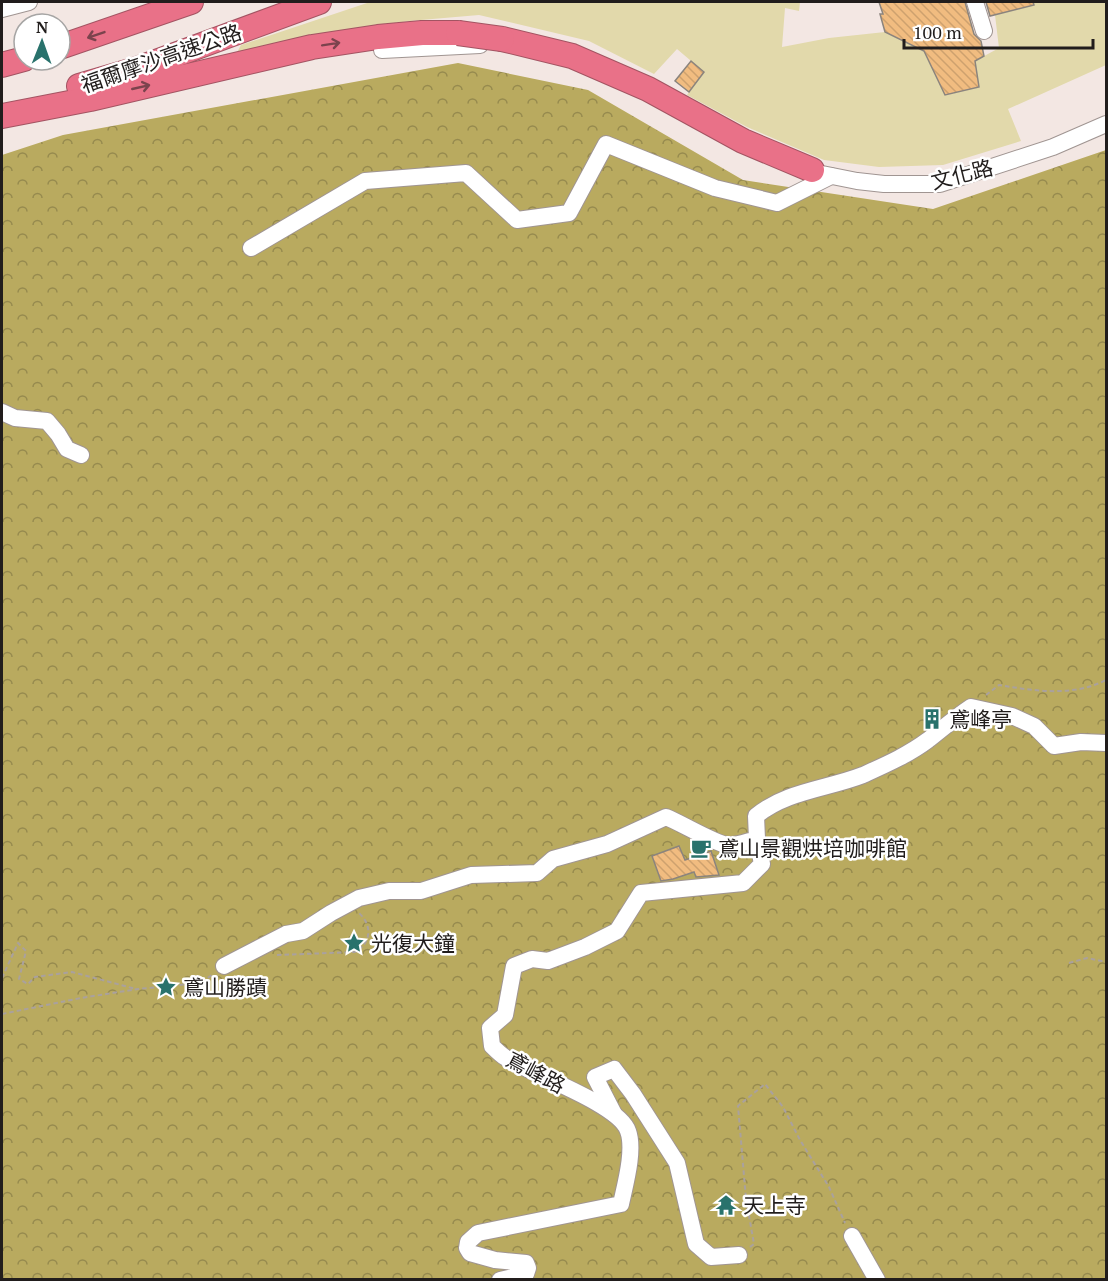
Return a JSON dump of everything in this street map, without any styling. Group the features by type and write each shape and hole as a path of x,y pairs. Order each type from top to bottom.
{"highway":[{"name":"福爾摩沙高速公路","path":"72,43 191,2"},
{"name":"福爾摩沙高速公路","path":"2,109 137,69 319,2"},
{"path":"2,116 90,99 312,47 411,34 465,39 494,34 572,56 648,88 742,141 823,174"}],"street":[{"path":"2,9 29,2"},
{"path":"975,2 984,31"},
{"name":"文化路","path":"382,50 465,39 565,64 650,98 750,156 806,174 823,174 857,182 940,184 1053,147 1107,124"},
{"path":"251,248 365,181 466,172 517,220 569,213 606,144 715,188 777,203 823,174"},
{"path":"2,412 15,418 47,421 67,449 81,455"},
{"path":"971,706 1012,716 1034,726 1054,746 1081,741 1107,743"},
{"name":"鳶峰路","path":"500,1280 526,1274 528,1268 526,1263 495,1260 470,1253 467,1248 468,1242 478,1233 621,1204 630,1161 628,1130 614,1115 597,1104 505,1058 492,1046 490,1028 505,1015 514,966 532,959 548,961 585,947 617,931 640,892 743,883 762,864 757,839 756,816 769,806 794,795 861,776 901,757 927,741 971,706"},
{"path":"224,966 286,934 303,932 359,898 389,891 421,891 471,874 537,873 553,859 607,844 666,817 728,845 757,839"},
{"path":"614,1115 595,1077 614,1069 633,1094 677,1163 696,1244 711,1257 739,1255"},
{"path":"852,1236 878,1280"}],"path":[{"path":"971,706 999,685 1026,690 1069,692 1107,680"},
{"path":"249,953 323,954 355,952 364,947 368,934 367,921 360,913 336,910"},
{"path":"2,978 18,943 26,951 19,979 28,984 35,977 72,972 138,989"},
{"path":"1069,963 1087,958 1107,963"},
{"path":"2,1014 138,989 200,983 224,966"},
{"path":"739,1255 754,1244 746,1199 738,1106 765,1084 783,1107 829,1187 852,1236"}],"shaded area":[{"path":"370,2 800,2 799,11 785,8 782,47 829,38 885,32 924,51 946,95 979,87 975,61 999,48 995,15 1023,8 1021,2 1106,2 1106,65 1008,109 1021,141 943,165 879,167 824,160 747,127 687,95 704,72 677,49 654,74 589,41 479,15 409,21 338,32 233,60 241,45"}],"green space":[{"path":"458,63 588,90 743,180 933,209 1106,150 1106,1279 2,1280 2,155 63,135"}],"building":[{"path":"879,2 965,2 974,34 981,41 984,56 975,61 979,87 945,95 924,51 885,32"},
{"path":"986,2 1033,2 1034,5 990,16"},
{"path":"691,61 704,72 689,92 675,81"},
{"path":"679,846 685,860 711,851 719,875 696,877 694,872 661,881 652,856"}],"place":[{"name":"鳶峰亭","path":"932,719"},
{"name":"鳶山景觀烘培咖啡館","path":"701,848"},
{"name":"光復大鐘","path":"354,943"},
{"name":"鳶山勝蹟","path":"166,987"},
{"name":"天上寺","path":"726,1205"}]}
